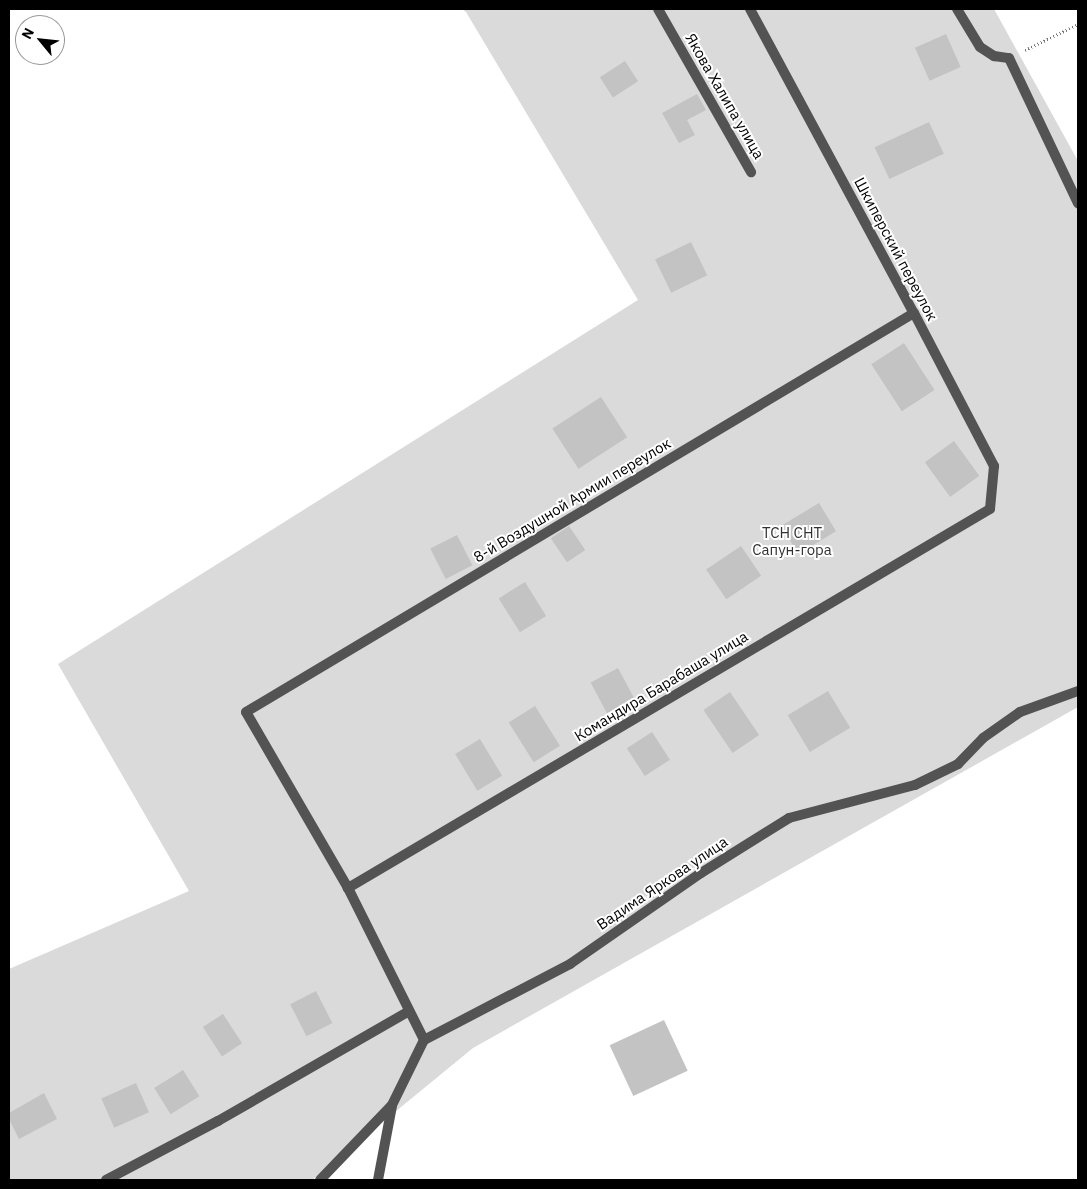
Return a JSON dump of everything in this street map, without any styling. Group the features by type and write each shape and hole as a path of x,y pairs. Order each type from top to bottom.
{"street":[{"name":"Якова Халипа улица","path":"658,9 751,172"},
{"name":"Шкиперский переулок","path":"750,9 994,466 990,509"},
{"path":"957,9 980,47 994,56 1009,58 1078,203"},
{"name":"8-й Воздушной Армии переулок","path":"348,888 246,712 914,314"},
{"name":"Командира Барабаша улица","path":"348,888 990,509"},
{"name":"Вадима Яркова улица","path":"424,1040 570,964 701,873 789,818 916,785 958,764 983,738 1020,712 1078,691"},
{"path":"348,888 424,1040 392,1105 378,1180"},
{"path":"106,1180 226,1116 409,1011"},
{"path":"320,1180 392,1105"}],"path":[{"path":"1009,58 1078,24"}],"green space":[{"name":"ТСН СНТ Сапун-гора","path":"462,9 994,9 1078,161 1078,707 473,1048 312,1180 9,1180 9,969 189,891 58,664 638,300 466,12"}],"building":[{"path":"946,34 961,67 930,81 915,48"},
{"path":"625,61 638,81 613,97 600,77"},
{"path":"697,94 706,110 687,120 695,135 679,143 662,113"},
{"path":"929,122 944,154 889,179 875,147"},
{"path":"691,242 707,275 671,293 655,260"},
{"path":"904,343 934,390 902,411 871,364"},
{"path":"601,397 627,437 578,469 552,429"},
{"path":"954,441 979,476 950,497 925,462"},
{"path":"819,503 836,531 798,554 781,526"},
{"path":"569,526 585,550 567,562 551,538"},
{"path":"457,535 472,565 446,579 430,549"},
{"path":"741,546 761,576 726,599 706,569"},
{"path":"525,582 546,616 520,632 499,598"},
{"path":"618,668 637,703 609,718 591,683"},
{"path":"828,691 850,728 810,752 788,715"},
{"path":"730,692 759,735 733,753 703,710"},
{"path":"535,706 560,746 534,762 509,722"},
{"path":"652,732 670,760 645,776 627,748"},
{"path":"480,739 502,776 477,791 455,754"},
{"path":"316,991 332,1023 307,1036 290,1004"},
{"path":"223,1014 242,1043 222,1056 203,1027"},
{"path":"664,1020 688,1071 633,1096 610,1045"},
{"path":"183,1070 199,1096 171,1114 154,1088"},
{"path":"136,1083 149,1112 114,1128 101,1098"},
{"path":"44,1093 57,1119 19,1139 9,1119 9,1113"}]}
